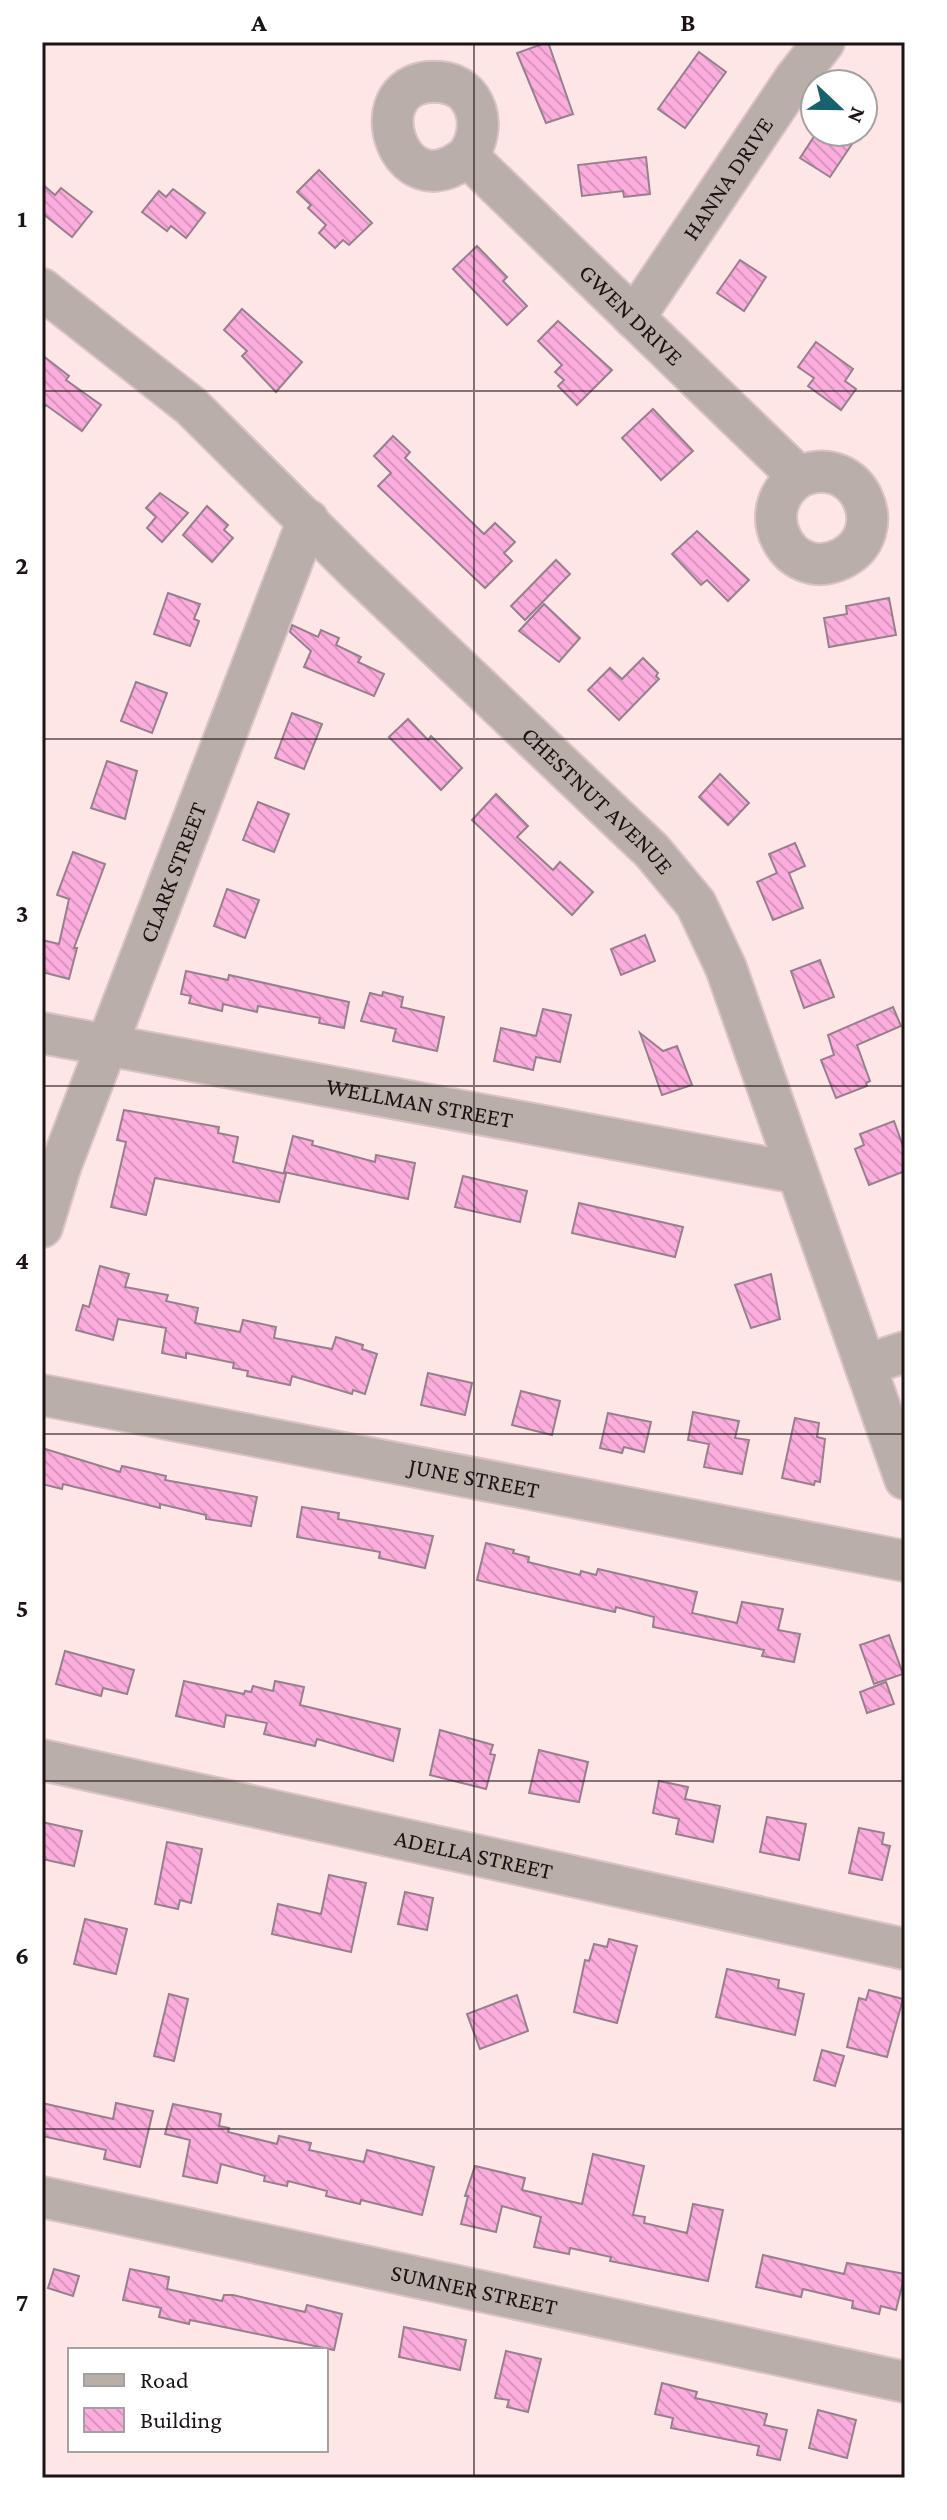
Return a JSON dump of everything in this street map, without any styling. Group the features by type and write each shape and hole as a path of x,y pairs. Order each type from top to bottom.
{"street":[{"name":"HANNA DRIVE","path":"634,318 794,80 824,42"},
{"name":"GWEN DRIVE","path":"467,156 799,477"},
{"name":"CHESTNUT AVENUE","path":"42,289 191,406 652,851 696,904 726,968 905,1479"},
{"name":"CLARK STREET","path":"42,1227 61,1165 308,520"},
{"name":"WELLMAN STREET","path":"42,1033 797,1173"},
{"path":"865,1365 905,1352"},
{"name":"JUNE STREET","path":"42,1395 905,1561"},
{"name":"ADELLA STREET","path":"42,1760 905,1949"},
{"name":"SUMNER STREET","path":"42,2197 905,2382"}],"building":[{"path":"548,42 573,114 546,123 517,53"},
{"path":"699,52 726,72 685,128 658,109"},
{"path":"807,148 849,148 830,177 800,158"},
{"path":"646,157 650,194 624,197 623,191 582,196 578,165"},
{"path":"319,170 372,223 349,245 343,240 335,248 319,233 326,225 297,192"},
{"path":"42,184 55,195 61,188 92,212 72,237 42,213"},
{"path":"173,189 205,213 186,238 171,226 167,231 142,212 159,191 166,197"},
{"path":"477,246 507,277 503,281 527,306 507,325 453,269"},
{"path":"740,260 766,277 744,311 717,293"},
{"path":"242,309 302,362 276,392 242,356 247,351 224,330"},
{"path":"558,321 612,370 577,405 558,386 564,380 555,372 562,365 538,341"},
{"path":"816,342 853,369 845,381 856,389 841,410 808,386 814,378 798,367"},
{"path":"42,355 69,376 66,380 101,405 82,431 46,405 42,410"},
{"path":"653,409 693,451 661,480 622,438"},
{"path":"393,436 410,452 405,458 484,534 495,523 515,542 504,553 512,561 485,588 378,486 391,473 374,456"},
{"path":"160,493 188,513 162,542 147,528 156,517 146,508"},
{"path":"207,506 228,525 224,530 233,538 212,562 183,535"},
{"path":"697,531 749,580 728,601 707,580 701,585 672,554"},
{"path":"556,560 570,574 525,620 511,606"},
{"path":"168,593 200,604 194,619 199,621 190,646 154,634"},
{"path":"889,598 896,635 829,647 824,618 847,614 846,606"},
{"path":"544,604 580,638 559,662 519,631"},
{"path":"292,625 318,637 321,630 339,638 336,645 361,657 358,662 384,674 374,696 304,667 311,651 290,632"},
{"path":"643,658 658,673 656,676 659,679 619,720 588,690 610,668 622,679"},
{"path":"136,682 167,693 152,733 121,721"},
{"path":"292,713 322,724 304,769 275,758"},
{"path":"408,719 428,740 431,736 462,768 441,790 389,737"},
{"path":"107,761 137,771 125,819 91,808"},
{"path":"720,774 749,803 728,825 699,797"},
{"path":"496,794 528,826 517,837 553,870 560,862 593,892 572,915 472,820"},
{"path":"258,802 289,814 274,852 243,840"},
{"path":"795,843 805,866 789,873 803,908 773,920 757,882 777,873 769,854"},
{"path":"73,852 105,864 74,948 77,948 69,979 42,972 42,940 59,944 69,899 57,895"},
{"path":"227,889 259,900 245,938 214,926"},
{"path":"645,935 655,961 621,975 611,949"},
{"path":"820,960 834,997 804,1008 791,971"},
{"path":"186,971 228,980 229,975 349,1002 344,1028 319,1023 320,1018 258,1006 257,1012 223,1004 222,1011 189,1003 191,996 181,994"},
{"path":"383,992 403,997 401,1007 444,1017 437,1051 393,1041 396,1029 361,1021 370,993 382,996"},
{"path":"893,1007 901,1026 857,1045 870,1081 866,1083 867,1086 836,1098 821,1060 834,1055 828,1035"},
{"path":"543,1009 571,1015 560,1062 536,1057 533,1070 494,1061 501,1028 536,1036"},
{"path":"640,1033 663,1051 677,1046 692,1085 662,1095"},
{"path":"124,1110 219,1127 218,1133 238,1137 233,1162 286,1174 279,1202 155,1178 146,1215 111,1207 126,1142 117,1140"},
{"path":"894,1121 905,1152 905,1171 869,1185 855,1149 864,1145 860,1134"},
{"path":"293,1136 313,1141 312,1145 375,1162 376,1155 415,1163 408,1199 284,1172"},
{"path":"463,1176 527,1191 520,1222 455,1207"},
{"path":"579,1203 683,1227 675,1257 572,1233"},
{"path":"100,1266 129,1274 125,1287 168,1295 166,1301 198,1308 195,1323 240,1332 243,1320 276,1327 274,1338 332,1349 336,1337 363,1345 362,1349 377,1354 365,1394 353,1390 352,1394 292,1376 290,1385 247,1376 248,1371 233,1368 234,1363 186,1353 186,1358 162,1353 166,1328 118,1319 113,1340 76,1330 83,1305 89,1307"},
{"path":"771,1274 780,1319 751,1328 735,1285"},
{"path":"428,1373 472,1383 465,1415 421,1405"},
{"path":"521,1391 560,1401 552,1435 512,1425"},
{"path":"693,1412 739,1421 735,1438 749,1440 742,1474 704,1467 709,1444 688,1440"},
{"path":"608,1413 651,1422 644,1452 624,1447 622,1453 600,1448"},
{"path":"795,1418 819,1423 817,1437 825,1439 820,1482 815,1481 814,1485 782,1478"},
{"path":"42,1448 120,1472 122,1466 166,1476 165,1480 257,1497 251,1526 206,1519 206,1515 160,1504 160,1508 63,1484 62,1489 42,1484"},
{"path":"302,1507 339,1513 338,1519 433,1536 425,1568 379,1558 380,1552 297,1537"},
{"path":"486,1543 514,1550 513,1553 529,1557 528,1562 580,1575 581,1571 596,1575 598,1569 697,1592 692,1613 737,1623 742,1602 783,1609 778,1630 800,1634 794,1662 762,1656 764,1650 653,1627 654,1617 616,1607 615,1612 477,1580"},
{"path":"889,1635 903,1674 874,1684 860,1645"},
{"path":"65,1651 134,1670 127,1694 103,1688 101,1696 56,1684"},
{"path":"184,1681 244,1694 245,1691 251,1692 253,1686 273,1691 275,1681 304,1687 300,1705 400,1729 393,1761 317,1739 315,1746 264,1734 267,1723 226,1715 224,1727 176,1716"},
{"path":"886,1682 894,1704 867,1713 860,1692"},
{"path":"440,1730 493,1745 490,1754 495,1755 486,1789 430,1775"},
{"path":"539,1750 588,1762 579,1802 529,1793"},
{"path":"659,1781 688,1787 685,1799 720,1806 713,1842 676,1834 679,1819 653,1813"},
{"path":"767,1817 806,1824 799,1860 760,1852"},
{"path":"42,1822 82,1831 74,1866 42,1859"},
{"path":"859,1828 884,1833 882,1844 890,1846 882,1880 849,1873"},
{"path":"167,1842 202,1849 191,1903 180,1900 178,1909 155,1904"},
{"path":"329,1875 366,1883 351,1952 272,1934 278,1904 321,1914"},
{"path":"405,1892 433,1898 427,1930 398,1924"},
{"path":"85,1919 127,1929 116,1974 74,1964"},
{"path":"609,1939 637,1946 617,2023 574,2012 585,1960 589,1961 594,1944 607,1947"},
{"path":"727,1969 779,1980 778,1988 804,1994 795,2035 716,2017"},
{"path":"869,1990 903,1999 887,2057 847,2047 859,1998 866,2000"},
{"path":"169,1994 188,1999 174,2061 154,2056"},
{"path":"517,1995 528,2031 480,2049 467,2014"},
{"path":"822,2050 844,2056 835,2086 814,2080"},
{"path":"42,2103 113,2119 116,2103 153,2111 140,2167 104,2159 106,2150 42,2136"},
{"path":"173,2104 221,2114 219,2126 229,2128 228,2132 277,2144 279,2136 311,2143 309,2150 364,2162 367,2150 434,2167 422,2215 361,2200 360,2204 326,2196 327,2191 288,2181 287,2186 264,2181 265,2176 221,2164 217,2183 183,2176 190,2140 165,2134"},
{"path":"593,2154 644,2166 633,2215 645,2217 644,2223 687,2233 693,2204 723,2210 708,2281 610,2261 611,2257 570,2248 569,2254 534,2247 541,2217 502,2206 496,2232 461,2224 468,2196 465,2196 475,2166 525,2178 522,2190 582,2204"},
{"path":"763,2255 844,2274 847,2263 905,2274 896,2310 881,2306 879,2314 852,2308 853,2301 803,2289 801,2297 756,2287"},
{"path":"54,2269 79,2276 73,2296 48,2288"},
{"path":"130,2269 169,2277 167,2289 222,2301 224,2295 233,2295 305,2312 307,2305 342,2314 334,2350 190,2320 189,2324 159,2317 161,2308 123,2300"},
{"path":"404,2327 466,2340 460,2370 399,2357"},
{"path":"506,2351 541,2359 528,2412 507,2407 509,2400 495,2398"},
{"path":"662,2383 697,2392 695,2398 767,2414 764,2425 787,2430 780,2460 757,2455 759,2446 671,2428 673,2418 655,2414"},
{"path":"818,2410 856,2420 847,2458 809,2448"}]}
